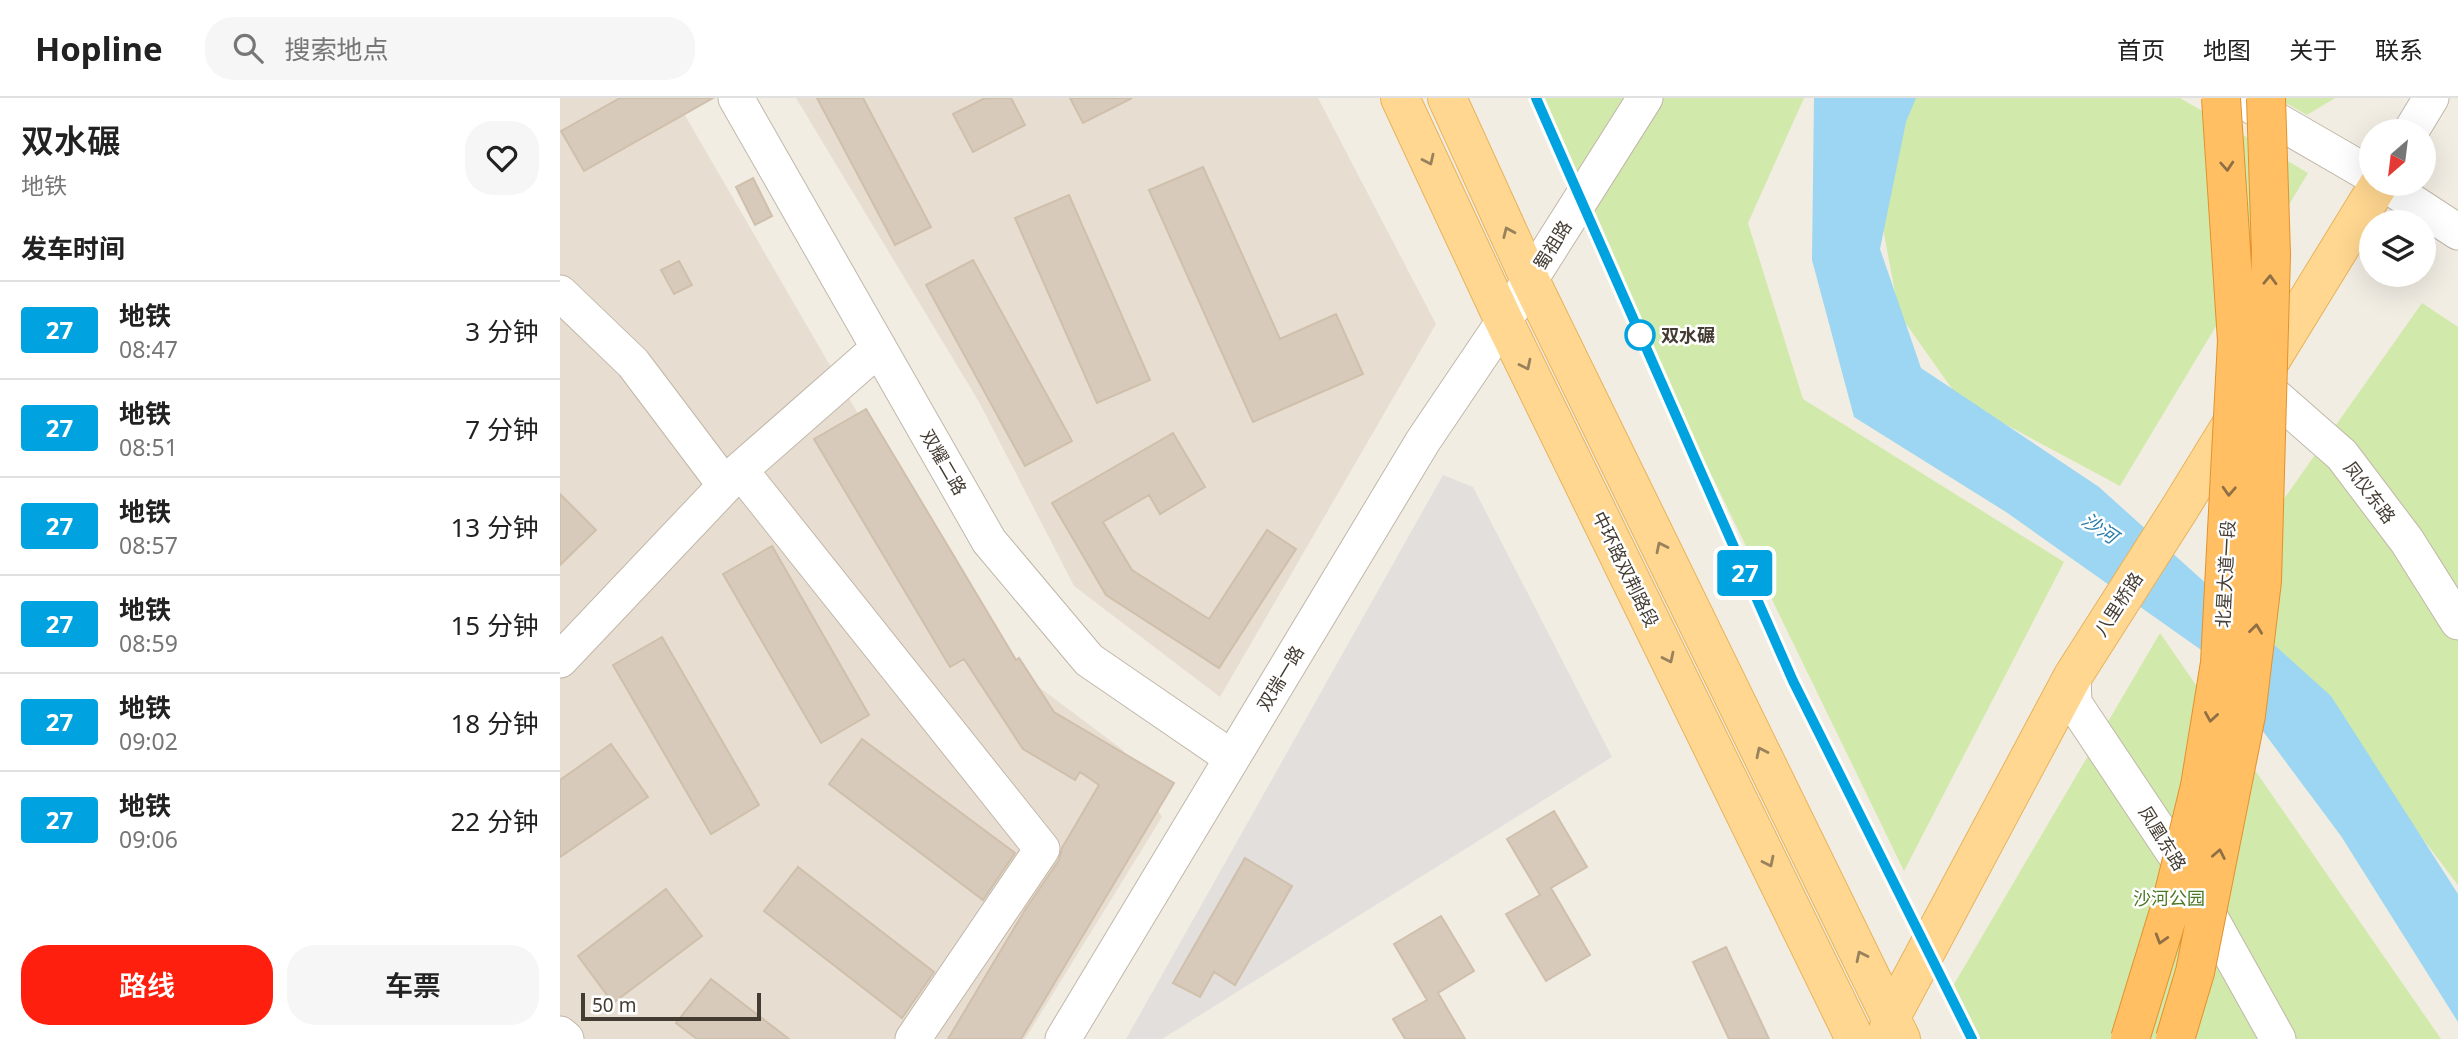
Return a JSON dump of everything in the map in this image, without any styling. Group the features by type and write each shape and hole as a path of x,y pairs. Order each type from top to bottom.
{"highway":[{"name":"北星大道一段","path":"2130,1039 2171,905 2200,786 2220,663 2237,341 2221,98"},
{"name":"北星大道一段","path":"2175,1039 2195,972 2246,715 2262,582 2271,254 2266,98"}],"main road":[{"name":"中环路双荆路段","path":"1399,98 1504,321 1855,1039"},
{"path":"1447,98 1530,280 1893,1032"},
{"name":"八里桥路","path":"1893,1032 2073,676 2180,508 2372,196"}],"street":[{"name":"双耀二路","path":"736,98 989,541 1089,660 1232,758"},
{"name":"蜀祖路","path":"1504,321 1645,98"},
{"path":"2238,98 2359,169"},
{"path":"2418,119 2431,98"},
{"path":"2403,196 2458,232"},
{"path":"560,293 633,363 733,478 1042,849 913,1039"},
{"name":"双瑞一路","path":"1063,1039 1423,441 1504,321"},
{"path":"560,660 733,478 879,348"},
{"name":"凤仪东路","path":"2257,383 2342,454 2406,541 2458,622"},
{"name":"凤凰东路","path":"2073,676 2074,702 2176,856 2278,1039"},
{"path":"560,1034 566,1039"}],"shaded area":[{"path":"560,98 675,98 861,419 968,634 1123,750 1162,817 1025,1039 560,1039"},
{"path":"796,98 1318,98 1436,324 1220,697 1074,586 979,402"},
{"path":"1443,475 1473,487 1612,757 1162,1039 1126,1039"}],"green space":[{"path":"1528,98 1804,98 1748,223 1803,399 2064,562 1904,871"},
{"path":"1894,98 2180,98 2308,173 2120,486 1960,400 1899,314 1882,223"},
{"path":"2277,98 2335,98 2307,115"},
{"path":"2422,303 2458,327 2458,885 2226,581"},
{"name":"沙河公园","path":"2160,633 2441,1039 1977,1039 1953,986"}],"water":[{"name":"沙河","path":"1814,98 1916,98 1906,122 1880,249 1921,368 2099,487 2331,696 2458,894 2458,1022 2341,836 2204,652 2006,512 1854,417 1812,260"}],"building":[{"path":"620,98 713,98 584,171 561,131"},
{"path":"817,98 863,98 931,227 895,245"},
{"path":"985,98 1011,98 1025,125 973,152 953,114"},
{"path":"1070,98 1132,98 1083,123"},
{"path":"1203,167 1280,339 1336,314 1363,374 1253,422 1149,190"},
{"path":"753,178 772,216 755,225 736,187"},
{"path":"1069,195 1150,380 1097,403 1015,218"},
{"path":"973,260 1072,441 1025,466 926,285"},
{"path":"679,261 692,285 674,294 661,270"},
{"path":"866,409 1016,660 1019,658 1054,712 1174,783 1021,1039 948,1039 1025,910 1059,860 1062,848 1099,785 1080,772 1075,780 1023,749 964,659 950,667 814,439"},
{"path":"1173,433 1205,487 1160,514 1149,495 1103,522 1132,570 1209,619 1267,530 1296,549 1219,668 1106,595 1052,503"},
{"path":"560,494 596,530 560,565"},
{"path":"772,546 869,715 821,743 723,574"},
{"path":"662,637 759,805 711,834 613,665"},
{"path":"862,739 1015,853 983,900 829,784"},
{"path":"611,744 648,797 560,857 560,780"},
{"path":"1554,811 1587,867 1551,888 1590,955 1546,981 1506,914 1540,895 1507,839"},
{"path":"1245,858 1292,886 1235,985 1214,972 1200,997 1173,983"},
{"path":"798,867 934,972 902,1018 764,911"},
{"path":"666,889 702,936 613,1003 578,956"},
{"path":"1441,916 1474,971 1438,993 1465,1039 1405,1039 1393,1019 1427,1000 1394,944"},
{"path":"1726,947 1769,1039 1729,1039 1693,962"},
{"path":"711,979 789,1039 697,1039 676,1023"}],"metro line":[{"name":"27","path":"1536,98 1793,681 1972,1039"}],"place":[{"name":"双水碾","path":"1640,335"}]}
